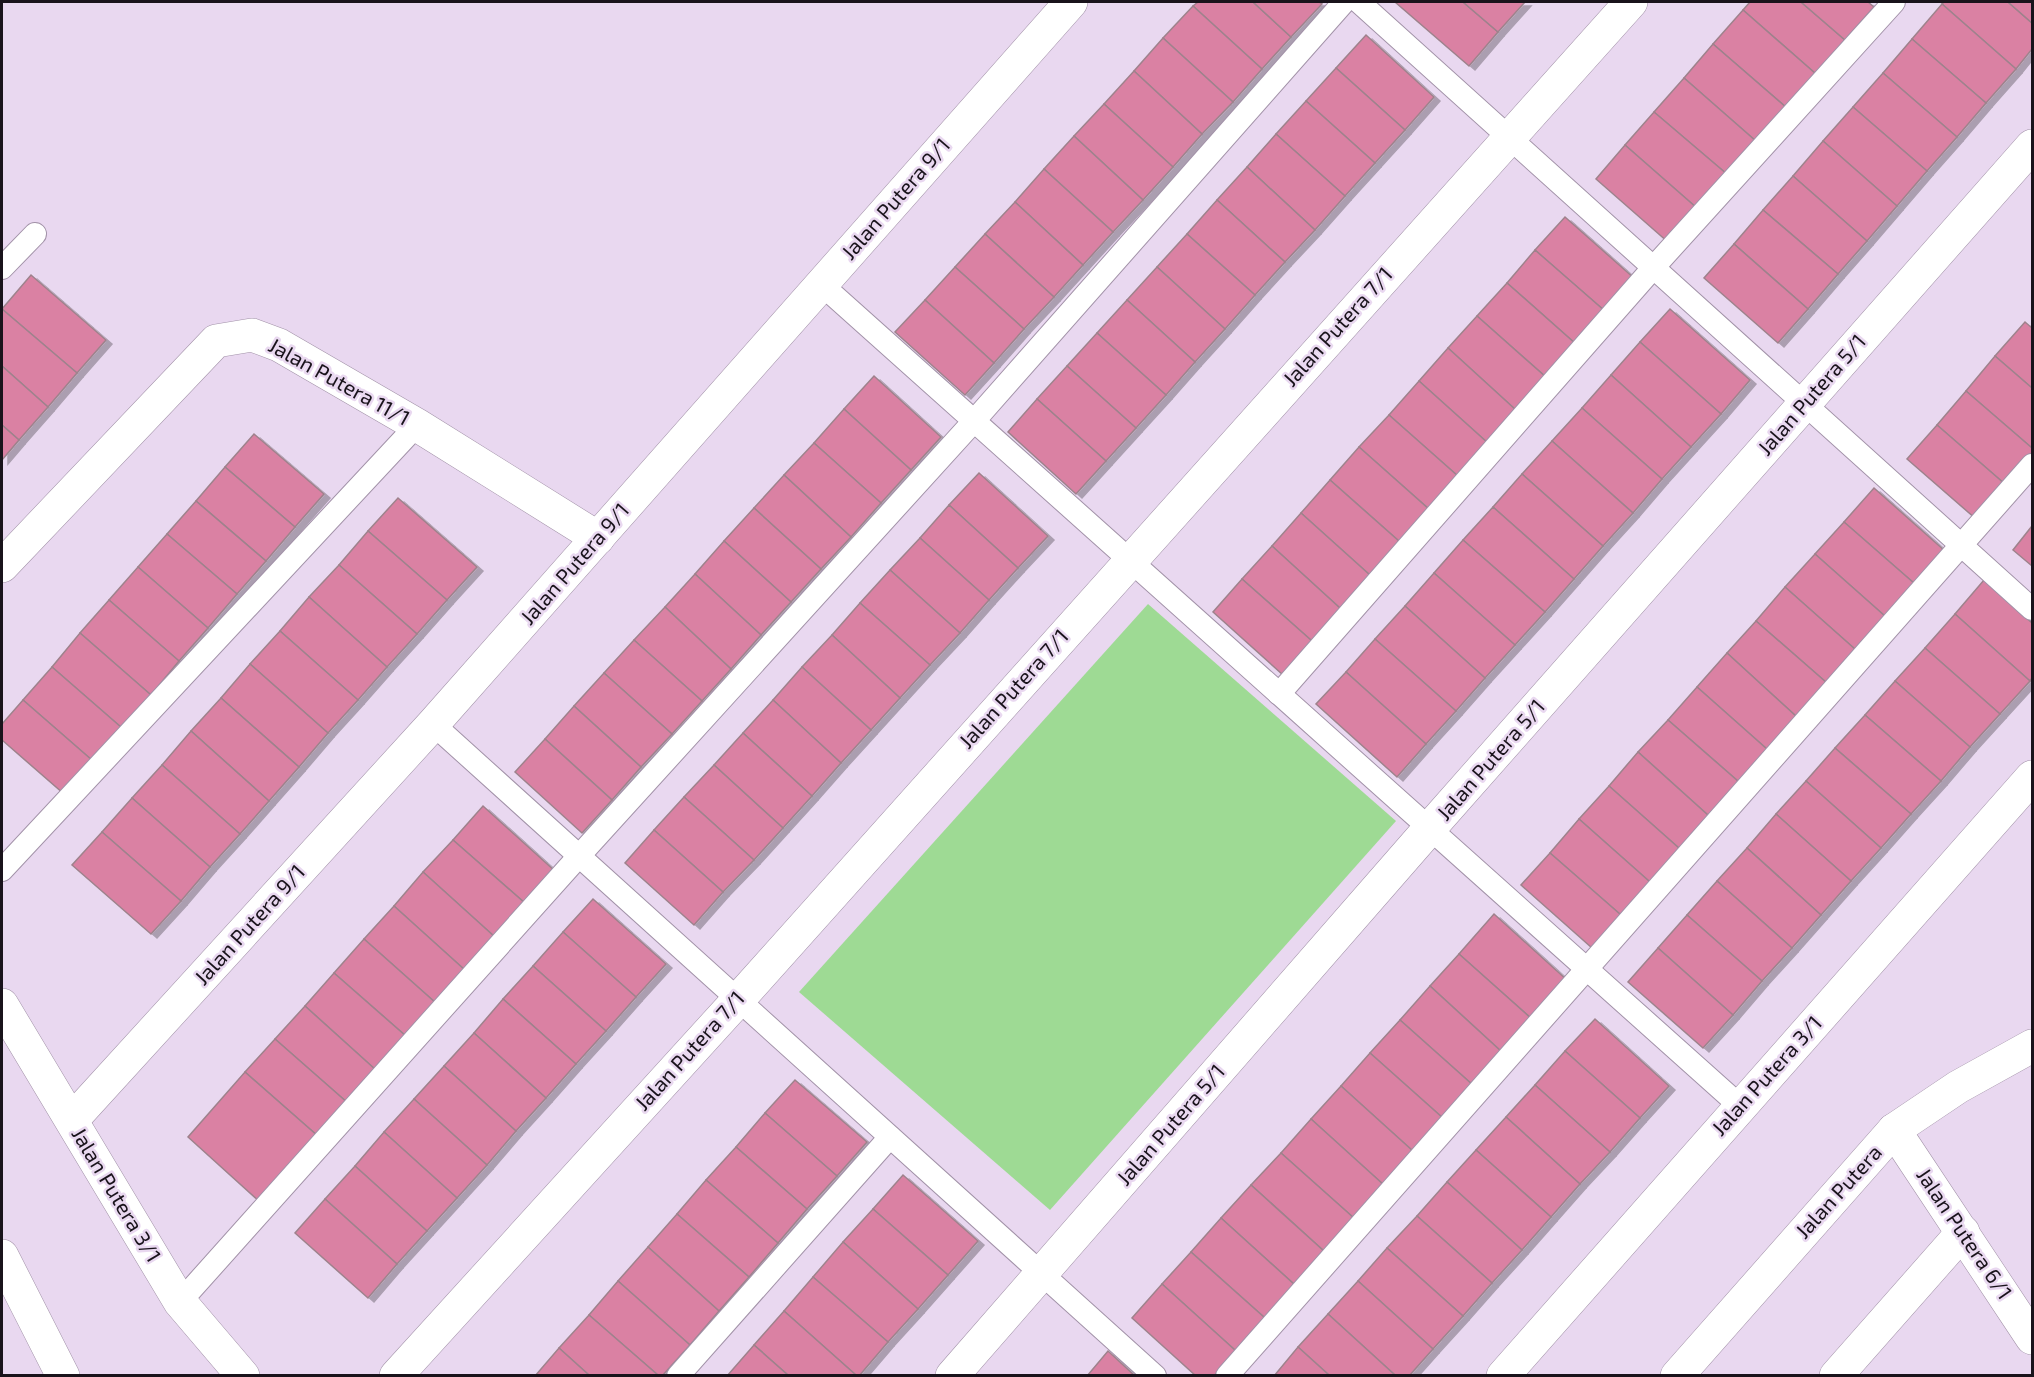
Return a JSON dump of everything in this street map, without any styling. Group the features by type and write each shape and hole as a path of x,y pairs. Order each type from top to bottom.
{"street":[{"name":"Jalan Putera 9/1","path":"72,1120 433,724 1071,2"},
{"name":"Jalan Putera 7/1","path":"396,1376 738,1000 1631,2"},
{"name":"Jalan Putera 5/1","path":"952,1376 1430,828 2032,146"},
{"name":"Jalan Putera 11/1","path":"2,566 216,342 252,335 279,345 417,425 598,538"},
{"name":"Jalan Putera 3/1","path":"1503,1376 2032,777"},
{"name":"Jalan Putera 3/1","path":"2,1005 180,1302 243,1376"},
{"name":"Jalan Putera","path":"1677,1376 1894,1130 1958,1087 2032,1046"},
{"name":"Jalan Putera 6/1","path":"1894,1130 2032,1338"},
{"path":"1836,1376 1964,1233"},
{"path":"2,1256 63,1376"}],"lane":[{"path":"180,1302 579,856 974,421 1344,2"},
{"path":"1359,2 2032,609"},
{"path":"1279,694 1653,268 1894,2"},
{"path":"2,268 35,234"},
{"path":"821,284 1740,1107"},
{"path":"2,870 417,425"},
{"path":"1227,1376 2032,465"},
{"path":"433,724 1155,1376"},
{"path":"678,1376 890,1137"}],"green space":[{"path":"1148,604 1396,821 1050,1210 799,992"}],"building":[{"path":"1198,2 1253,2 1291,37 1262,69 1193,6"},
{"path":"1253,2 1319,2 1322,4 1291,37"},
{"path":"1395,2 1463,2 1498,32 1469,66"},
{"path":"1463,2 1525,2 1498,32"},
{"path":"1750,2 1801,2 1845,40 1816,74 1743,10"},
{"path":"1801,2 1868,2 1874,7 1845,40"},
{"path":"1944,2 2008,2 2032,23 2032,49 2016,69 1942,4"},
{"path":"2008,2 2032,2 2032,23"},
{"path":"1942,4 2016,69 1986,103 1912,39"},
{"path":"1193,6 1262,69 1233,102 1163,38"},
{"path":"1743,10 1816,74 1787,108 1713,44"},
{"path":"1366,35 1434,97 1405,130 1336,68"},
{"path":"1163,38 1233,102 1202,134 1134,71"},
{"path":"1912,39 1986,103 1957,137 1883,73"},
{"path":"1713,44 1787,108 1757,142 1684,78"},
{"path":"1336,68 1405,130 1375,163 1306,101"},
{"path":"1134,71 1202,134 1173,167 1104,104"},
{"path":"1883,73 1957,137 1927,171 1853,107"},
{"path":"1684,78 1757,142 1728,175 1654,112"},
{"path":"1306,101 1375,163 1345,196 1276,134"},
{"path":"1104,104 1173,167 1143,200 1074,136"},
{"path":"1853,107 1927,171 1897,206 1823,141"},
{"path":"1654,112 1728,175 1698,209 1625,145"},
{"path":"1276,134 1345,196 1315,230 1247,167"},
{"path":"1074,136 1143,200 1113,232 1044,169"},
{"path":"1823,141 1897,206 1867,241 1793,176"},
{"path":"1625,145 1698,209 1669,243 1596,179"},
{"path":"1247,167 1315,230 1285,262 1217,200"},
{"path":"1044,169 1113,232 1083,265 1015,202"},
{"path":"1793,176 1867,241 1838,274 1763,210"},
{"path":"1217,200 1285,262 1255,295 1187,234"},
{"path":"1015,202 1083,265 1054,297 985,234"},
{"path":"1763,210 1838,274 1808,309 1734,244"},
{"path":"1565,217 1635,279 1606,312 1535,250"},
{"path":"985,234 1054,297 1024,329 955,267"},
{"path":"1187,234 1255,295 1225,329 1157,267"},
{"path":"1734,244 1808,309 1778,343 1704,278"},
{"path":"1535,250 1606,312 1577,345 1507,283"},
{"path":"955,267 1024,329 994,363 925,300"},
{"path":"1157,267 1225,329 1195,362 1127,300"},
{"path":"31,275 106,340 77,373 2,309"},
{"path":"1507,283 1577,345 1547,378 1477,316"},
{"path":"925,300 994,363 965,395 895,332"},
{"path":"1127,300 1195,362 1166,395 1097,333"},
{"path":"2,309 77,373 48,407 2,366"},
{"path":"1670,309 1750,380 1721,414 1640,342"},
{"path":"1477,316 1547,378 1517,411 1448,348"},
{"path":"2025,322 2032,328 2032,388 1995,356"},
{"path":"1097,333 1166,395 1136,428 1067,366"},
{"path":"1640,342 1721,414 1691,447 1611,375"},
{"path":"1448,348 1517,411 1489,444 1419,381"},
{"path":"1995,356 2032,388 2032,448 1966,391"},
{"path":"2,366 48,407 19,440 2,425"},
{"path":"1067,366 1136,428 1106,461 1037,399"},
{"path":"1611,375 1691,447 1662,479 1582,408"},
{"path":"874,376 941,437 911,470 844,409"},
{"path":"1419,381 1489,444 1459,477 1389,415"},
{"path":"1966,391 2032,448 2032,454 2006,485 1937,425"},
{"path":"1037,399 1106,461 1076,494 1008,432"},
{"path":"1582,408 1662,479 1633,513 1552,441"},
{"path":"844,409 911,470 881,503 814,443"},
{"path":"1389,415 1459,477 1430,510 1359,447"},
{"path":"2,425 19,440 2,460"},
{"path":"1937,425 2006,485 1976,519 1907,459"},
{"path":"254,434 324,494 295,527 225,467"},
{"path":"1552,441 1633,513 1603,546 1522,474"},
{"path":"814,443 881,503 851,537 784,475"},
{"path":"1359,447 1430,510 1400,542 1330,480"},
{"path":"225,467 295,527 266,561 196,501"},
{"path":"979,473 1048,536 1018,568 949,505"},
{"path":"1522,474 1603,546 1574,579 1493,507"},
{"path":"784,475 851,537 821,569 754,508"},
{"path":"1330,480 1400,542 1371,576 1301,513"},
{"path":"1874,488 1945,551 1915,584 1844,522"},
{"path":"398,498 477,567 447,600 368,531"},
{"path":"196,501 266,561 237,594 167,534"},
{"path":"949,505 1018,568 989,600 920,538"},
{"path":"1493,507 1574,579 1545,612 1463,540"},
{"path":"754,508 821,569 791,602 724,541"},
{"path":"1301,513 1371,576 1341,609 1272,546"},
{"path":"1844,522 1915,584 1886,617 1815,554"},
{"path":"2032,526 2032,566 2013,550"},
{"path":"368,531 447,600 417,634 339,565"},
{"path":"167,534 237,594 208,628 138,567"},
{"path":"920,538 989,600 960,633 890,570"},
{"path":"1463,540 1545,612 1515,645 1434,573"},
{"path":"724,541 791,602 761,635 695,574"},
{"path":"1272,546 1341,609 1312,641 1242,579"},
{"path":"1815,554 1886,617 1856,650 1785,587"},
{"path":"339,565 417,634 387,667 309,597"},
{"path":"138,567 208,628 179,661 109,600"},
{"path":"890,570 960,633 930,665 860,603"},
{"path":"1434,573 1515,645 1485,678 1405,606"},
{"path":"695,574 761,635 731,669 665,607"},
{"path":"1242,579 1312,641 1283,675 1213,612"},
{"path":"1984,580 2032,623 2032,678 2030,681 1955,614"},
{"path":"1785,587 1856,650 1827,683 1756,621"},
{"path":"309,597 387,667 358,700 280,631"},
{"path":"109,600 179,661 151,695 80,633"},
{"path":"860,603 930,665 900,698 832,635"},
{"path":"1405,606 1485,678 1456,711 1375,639"},
{"path":"665,607 731,669 702,701 634,640"},
{"path":"1955,614 2030,681 2000,714 1925,648"},
{"path":"1756,621 1827,683 1797,717 1727,653"},
{"path":"280,631 358,700 328,733 250,664"},
{"path":"80,633 151,695 122,728 52,667"},
{"path":"832,635 900,698 871,730 802,667"},
{"path":"1375,639 1456,711 1426,744 1346,672"},
{"path":"634,640 702,701 672,734 604,673"},
{"path":"1925,648 2000,714 1970,747 1895,681"},
{"path":"1727,653 1797,717 1768,750 1697,687"},
{"path":"250,664 328,733 299,767 221,698"},
{"path":"52,667 122,728 93,761 23,700"},
{"path":"802,667 871,730 841,763 773,700"},
{"path":"1346,672 1426,744 1397,777 1316,704"},
{"path":"604,673 672,734 641,767 574,706"},
{"path":"1895,681 1970,747 1941,781 1865,715"},
{"path":"1697,687 1768,750 1739,782 1668,720"},
{"path":"221,698 299,767 269,801 191,731"},
{"path":"23,700 93,761 64,794 2,740 2,724"},
{"path":"773,700 841,763 812,796 743,733"},
{"path":"574,706 641,767 612,800 545,739"},
{"path":"1865,715 1941,781 1911,814 1835,748"},
{"path":"1668,720 1739,782 1709,816 1638,752"},
{"path":"191,731 269,801 240,834 162,765"},
{"path":"743,733 812,796 783,828 714,765"},
{"path":"545,739 612,800 582,833 515,772"},
{"path":"1835,748 1911,814 1881,848 1806,781"},
{"path":"1638,752 1709,816 1680,849 1609,786"},
{"path":"162,765 240,834 210,867 132,798"},
{"path":"714,765 783,828 754,860 684,797"},
{"path":"1806,781 1881,848 1851,881 1776,814"},
{"path":"1609,786 1680,849 1650,882 1579,819"},
{"path":"684,797 754,860 723,892 654,830"},
{"path":"132,798 210,867 181,901 102,832"},
{"path":"483,806 556,872 526,904 453,840"},
{"path":"1776,814 1851,881 1821,915 1747,848"},
{"path":"1579,819 1650,882 1621,915 1550,853"},
{"path":"654,830 723,892 694,925 625,863"},
{"path":"102,832 181,901 151,934 72,865"},
{"path":"453,840 526,904 496,938 423,872"},
{"path":"1747,848 1821,915 1792,948 1717,881"},
{"path":"1550,853 1621,915 1592,948 1521,885"},
{"path":"423,872 496,938 466,971 394,906"},
{"path":"1717,881 1792,948 1762,981 1687,915"},
{"path":"593,899 666,964 636,997 563,932"},
{"path":"394,906 466,971 437,1004 364,939"},
{"path":"1494,914 1568,981 1533,1020 1459,954"},
{"path":"1687,915 1762,981 1733,1015 1658,948"},
{"path":"563,932 636,997 606,1031 533,966"},
{"path":"364,939 437,1004 407,1037 334,973"},
{"path":"1658,948 1733,1015 1703,1048 1628,982"},
{"path":"1459,954 1533,1020 1503,1053 1430,986"},
{"path":"533,966 606,1031 576,1064 503,999"},
{"path":"334,973 407,1037 377,1071 305,1006"},
{"path":"1430,986 1503,1053 1474,1086 1400,1020"},
{"path":"503,999 576,1064 546,1098 474,1033"},
{"path":"305,1006 377,1071 349,1104 275,1039"},
{"path":"1595,1019 1669,1086 1640,1118 1565,1051"},
{"path":"1400,1020 1474,1086 1444,1119 1370,1053"},
{"path":"474,1033 546,1098 516,1131 444,1066"},
{"path":"275,1039 349,1104 319,1137 245,1072"},
{"path":"1565,1051 1640,1118 1610,1152 1535,1085"},
{"path":"1370,1053 1444,1119 1414,1152 1341,1086"},
{"path":"444,1066 516,1131 487,1165 414,1099"},
{"path":"245,1072 319,1137 260,1202 188,1137"},
{"path":"795,1080 867,1142 837,1176 765,1113"},
{"path":"1535,1085 1610,1152 1580,1184 1506,1117"},
{"path":"1341,1086 1414,1152 1385,1186 1311,1119"},
{"path":"414,1099 487,1165 457,1198 384,1132"},
{"path":"765,1113 837,1176 807,1209 736,1147"},
{"path":"1506,1117 1580,1184 1551,1217 1476,1150"},
{"path":"1311,1119 1385,1186 1355,1219 1281,1153"},
{"path":"384,1132 457,1198 427,1231 355,1166"},
{"path":"736,1147 807,1209 778,1243 706,1180"},
{"path":"1476,1150 1551,1217 1522,1250 1447,1182"},
{"path":"1281,1153 1355,1219 1325,1252 1251,1185"},
{"path":"355,1166 427,1231 397,1264 325,1199"},
{"path":"903,1175 978,1241 948,1275 873,1209"},
{"path":"706,1180 778,1243 749,1277 677,1214"},
{"path":"1447,1182 1522,1250 1492,1283 1417,1216"},
{"path":"1251,1185 1325,1252 1295,1285 1221,1218"},
{"path":"325,1199 397,1264 368,1298 295,1233"},
{"path":"873,1209 948,1275 918,1309 843,1242"},
{"path":"677,1214 749,1277 719,1311 648,1247"},
{"path":"1417,1216 1492,1283 1463,1316 1387,1248"},
{"path":"1221,1218 1295,1285 1265,1318 1191,1252"},
{"path":"843,1242 918,1309 888,1342 813,1277"},
{"path":"648,1247 719,1311 690,1345 618,1281"},
{"path":"1387,1248 1463,1316 1433,1349 1358,1281"},
{"path":"1191,1252 1265,1318 1236,1351 1162,1284"},
{"path":"813,1277 888,1342 859,1376 784,1311"},
{"path":"618,1281 690,1345 662,1376 659,1376 589,1315"},
{"path":"1358,1281 1433,1349 1409,1376 1396,1376 1328,1314"},
{"path":"1162,1284 1236,1351 1214,1376 1196,1376 1132,1318"},
{"path":"784,1311 857,1376 789,1376 754,1345"},
{"path":"1328,1314 1396,1376 1330,1376 1298,1347"},
{"path":"589,1315 659,1376 590,1376 559,1348"},
{"path":"754,1345 789,1376 727,1376"},
{"path":"1298,1347 1330,1376 1274,1376"},
{"path":"559,1348 590,1376 535,1376"},
{"path":"1108,1351 1135,1376 1087,1376"}]}
